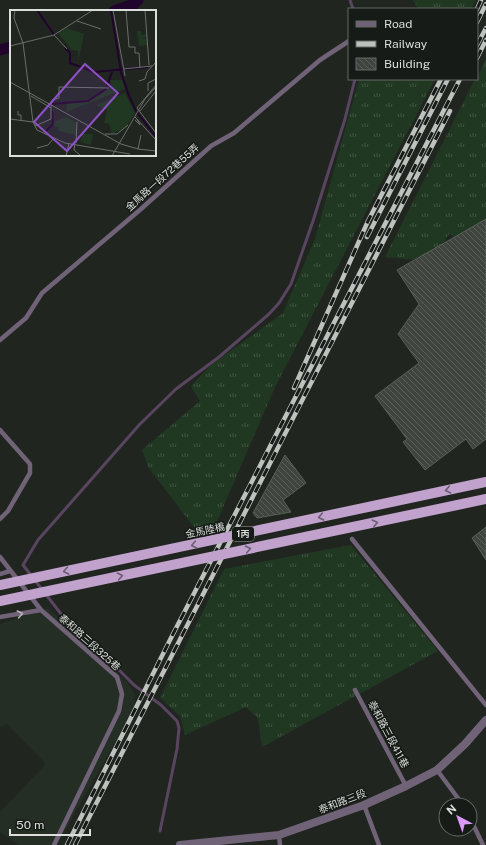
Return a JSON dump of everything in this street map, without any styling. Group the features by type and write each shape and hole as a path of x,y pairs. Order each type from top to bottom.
{"main road":[{"name":"金馬陸橋","path":"0,585 486,482"},
{"name":"1丙","path":"0,601 486,499"}],"street":[{"name":"泰和路三段","path":"180,845 279,835 364,804 406,786 437,770 465,744 486,720"}],"lane":[{"name":"金馬路一段72巷55弄","path":"0,340 26,318 42,293 141,209 211,146 234,133 320,60 348,42"},
{"path":"0,430 30,464 31,468 30,473 8,511 0,519"},
{"path":"352,539 486,705"},
{"path":"0,557 10,571 0,574"},
{"name":"泰和路三段325巷","path":"10,571 41,610 117,678 122,694 119,711 54,845"},
{"path":"0,618 41,610"},
{"name":"泰和路三段411巷","path":"355,690 406,786"},
{"path":"437,770 457,797"},
{"path":"364,804 379,845"},
{"path":"279,835 280,845"},
{"path":"478,835 483,845"}],"shaded area":[{"path":"48,608 128,683 135,695 134,709 57,845 19,845 0,832 0,812 46,764 7,724 0,727 0,624"}],"green space":[{"path":"413,0 476,0 472,8 417,8"},
{"path":"486,58 486,224 455,239 450,233 436,251 423,258 407,259 385,257 474,80 478,80"},
{"path":"359,80 434,80 275,387 212,533 197,531 148,467 142,450 200,401 191,386 211,365 283,313 315,239"},
{"path":"351,545 438,651 262,747 258,718 246,707 185,735 180,716 160,698 224,569"}],"building":[{"path":"486,219 486,439 473,449 466,439 425,470 403,442 407,439 375,396 419,363 398,334 419,304 397,270"},
{"path":"285,455 306,483 283,500 291,512 257,518 253,513"},
{"path":"486,527 486,560 472,538"}],"waterway":[{"path":"117,10 134,4 138,0"},
{"path":"350,0 353,8"},
{"path":"0,50 10,47"},
{"path":"160,831 177,749 179,728 177,721 161,705 134,685 65,619 23,565 38,540 140,424 176,389 219,357 269,314 279,303 291,284 313,221 345,119 355,80"}],"railway":[{"path":"477,8 481,0"},
{"path":"478,20 486,4"},
{"path":"478,43 486,28"},
{"path":"478,56 486,40"},
{"path":"294,388 368,221 440,80"},
{"path":"367,237 447,80"},
{"path":"67,845 172,636 459,80"},
{"path":"75,845 450,111"}]}
